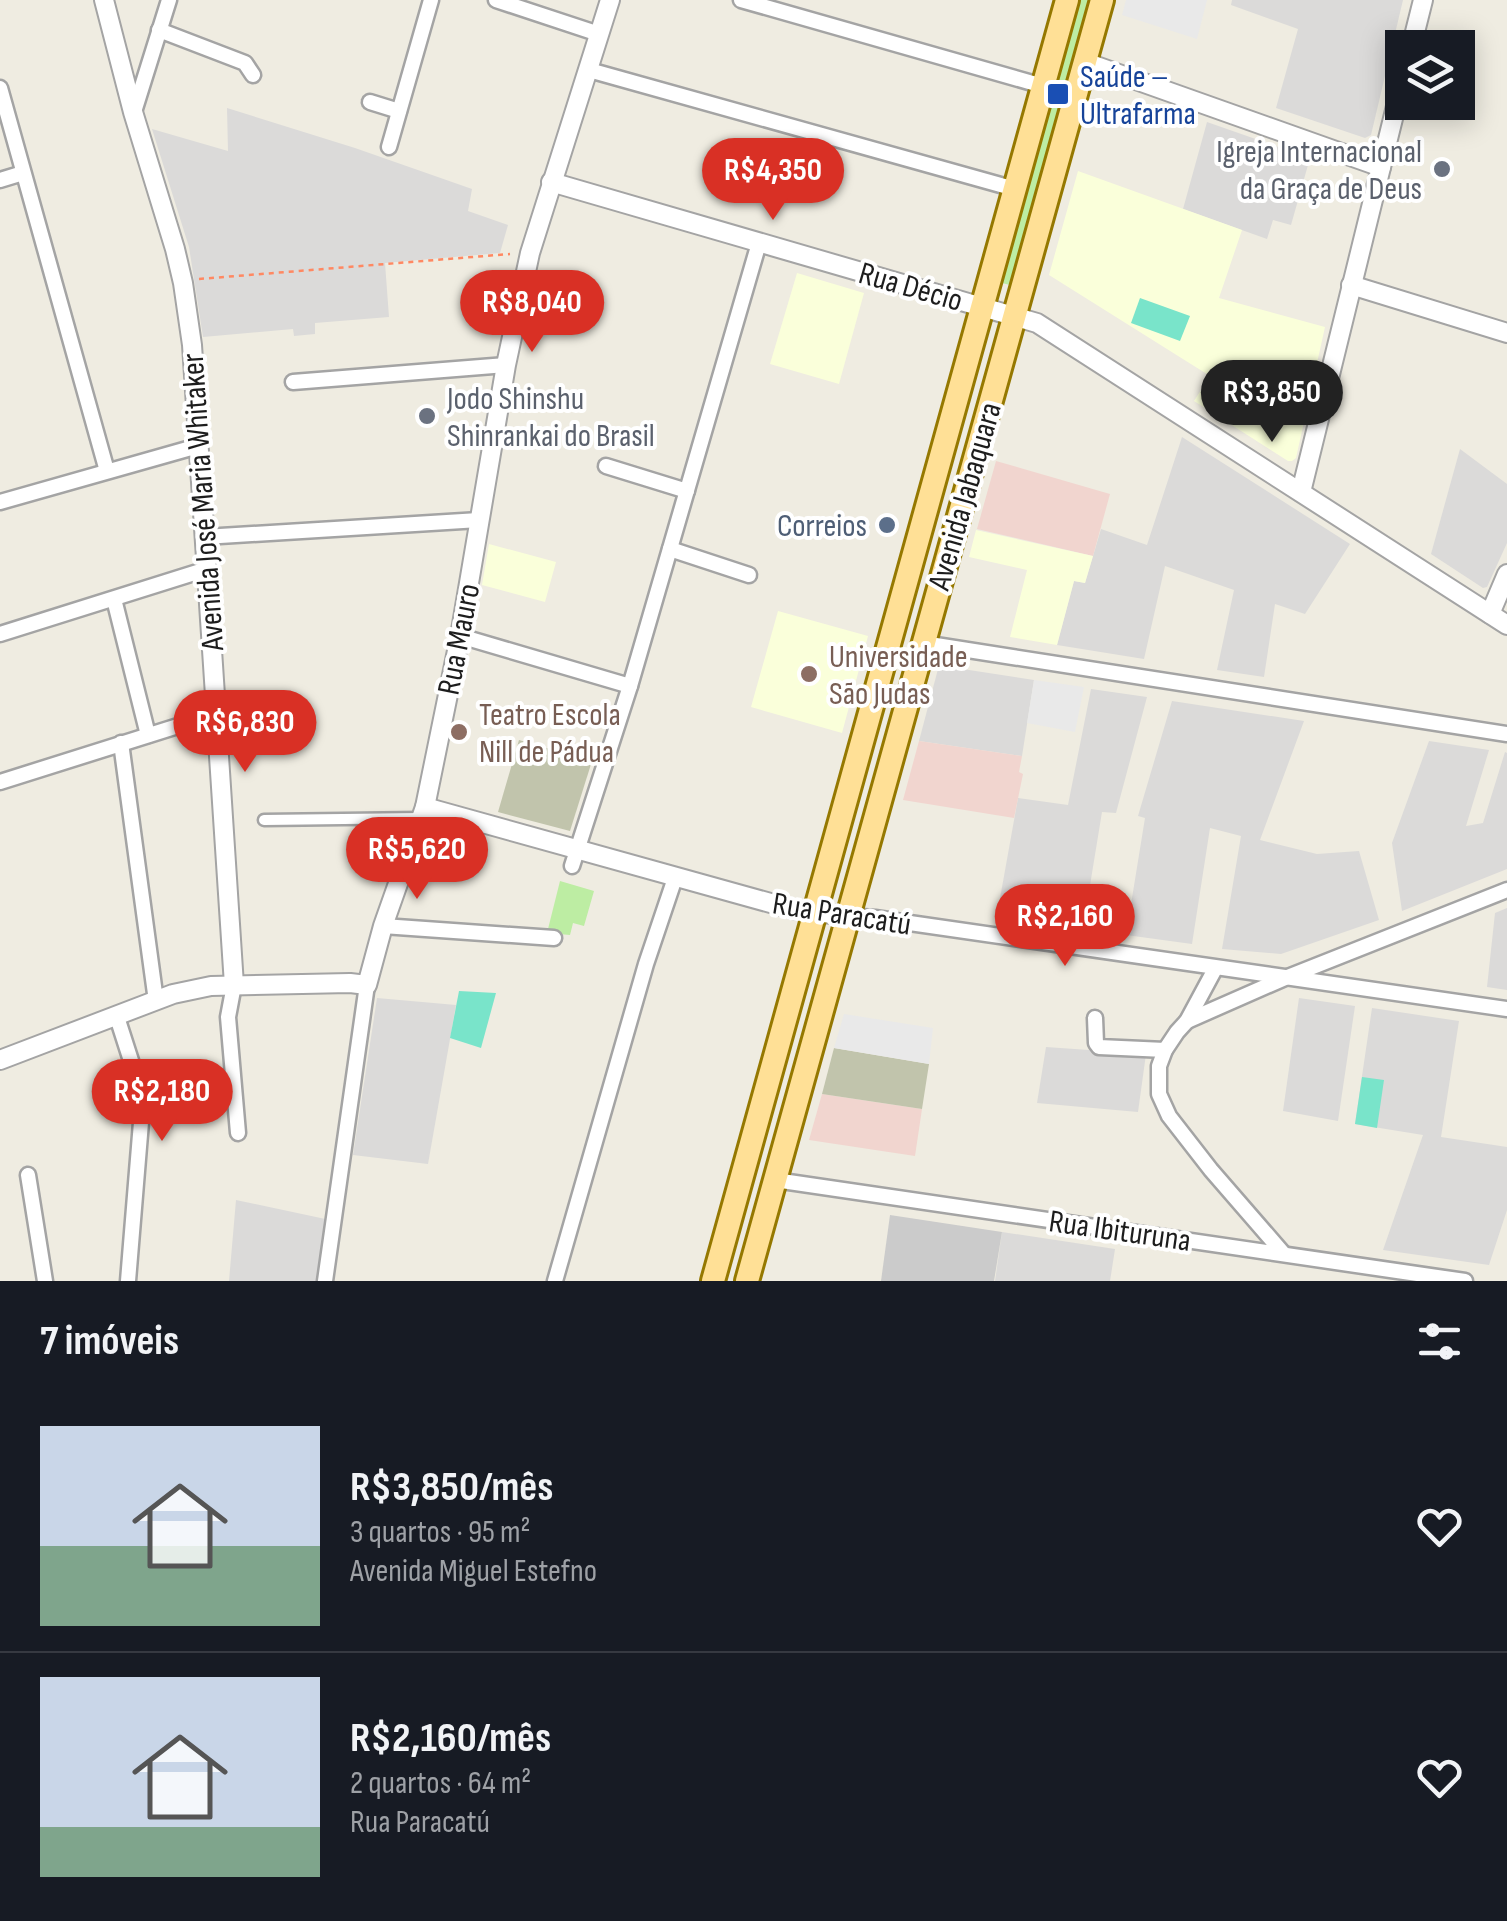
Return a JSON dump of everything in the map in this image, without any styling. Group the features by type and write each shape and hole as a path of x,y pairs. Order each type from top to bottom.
{"main road":[{"name":"Avenida Jabaquara","path":"713,1281 1067,0"},
{"name":"Avenida Jabaquara","path":"748,1281 1102,0"}],"street":[{"name":"Avenida José Maria Whitaker","path":"104,0 133,112 176,249 192,345 234,985 228,1017 238,1133"},
{"path":"133,112 168,0"},
{"path":"389,147 431,0"},
{"path":"496,0 599,34"},
{"name":"Rua Mauro","path":"325,1281 367,986 382,926 423,813 460,636 506,365 530,253 610,0"},
{"path":"742,0 1043,86"},
{"path":"1416,30 1423,0"},
{"path":"159,30 245,63 253,75"},
{"path":"1085,62 1381,167"},
{"path":"589,70 1015,190"},
{"path":"0,88 106,470"},
{"path":"370,102 399,111"},
{"path":"1301,492 1393,120"},
{"path":"0,180 23,173"},
{"name":"Rua Décio","path":"551,182 1038,323 1507,624"},
{"path":"575,859 630,686 759,244"},
{"path":"1351,285 1507,333"},
{"path":"293,382 506,365"},
{"path":"0,502 198,446"},
{"path":"606,466 687,491"},
{"path":"204,537 480,520"},
{"path":"670,549 750,575"},
{"path":"0,634 206,568"},
{"path":"1490,614 1507,574"},
{"path":"114,600 148,735"},
{"path":"460,636 630,686"},
{"path":"923,643 1507,734"},
{"path":"0,782 216,714"},
{"path":"121,743 156,1001"},
{"path":"264,820 423,813"},
{"name":"Rua Paracatú","path":"423,813 575,859 674,878 815,914 875,918 1507,1010"},
{"path":"555,1281 674,878"},
{"path":"1187,1021 1507,890"},
{"path":"382,926 554,938"},
{"path":"1215,968 1187,1021 1166,1050 1160,1066 1159,1094 1168,1116 1283,1254"},
{"path":"0,1060 174,994 211,986 367,986"},
{"path":"117,1017 144,1098 128,1281"},
{"path":"1095,1018 1099,1046 1166,1050"},
{"path":"28,1174 45,1281"},
{"name":"Rua Ibituruna","path":"775,1180 1465,1281"}],"path":[{"path":"213,278 530,253"}],"shaded area":[{"path":"1126,0 1207,0 1197,39 1122,15"},
{"path":"1232,0 1403,0 1396,30 1385,30 1385,76 1371,135 1365,138 1276,108 1298,29 1231,5"},
{"path":"227,108 472,189 468,211 508,225 500,253 385,263 389,317 315,323 315,334 294,336 293,329 203,337 189,247 152,129 228,151"},
{"path":"1207,122 1310,158 1291,225 1273,220 1267,239 1183,209"},
{"path":"1078,171 1242,230 1219,298 1325,327 1296,458 1292,461 1194,401 1210,376 1049,275"},
{"path":"797,273 864,293 839,384 770,364"},
{"path":"1182,437 1350,544 1305,614 1275,604 1264,677 1217,670 1234,590 1165,566 1144,659 1057,645 1074,581 1085,583 1101,529 1147,545"},
{"path":"1460,449 1507,484 1507,543 1487,587 1483,588 1431,554"},
{"path":"996,461 1110,494 1093,556 977,529"},
{"path":"976,530 1093,556 1085,583 1074,581 1057,645 1010,637 1027,570 969,557"},
{"path":"489,544 556,562 545,602 482,585"},
{"name":"Universidade São Judas","path":"778,611 868,636 842,733 751,707"},
{"path":"943,666 1034,680 1022,756 919,741 938,669"},
{"path":"1034,680 1084,687 1075,732 1027,723"},
{"path":"1091,689 1147,697 1116,813 1102,812 1083,928 997,915 1018,798 1068,805"},
{"path":"1172,701 1304,721 1260,840 1317,854 1359,851 1379,920 1281,954 1222,949 1241,836 1210,828 1192,944 1126,935 1145,818 1138,816"},
{"path":"519,740 592,761 570,831 498,812"},
{"path":"919,741 1022,756 1019,772 1023,774 1014,818 903,800"},
{"path":"1429,741 1489,750 1466,826 1483,823 1507,753 1507,869 1402,911 1392,843"},
{"path":"1507,908 1507,990 1487,987 1495,913"},
{"path":"377,998 456,1005 428,1164 353,1155"},
{"path":"1299,998 1355,1006 1338,1121 1283,1111"},
{"path":"1372,1008 1459,1021 1441,1137 1507,1147 1507,1210 1489,1265 1383,1250 1423,1135 1355,1124"},
{"path":"844,1014 933,1028 929,1064 834,1048"},
{"path":"1046,1047 1146,1054 1138,1112 1037,1103"},
{"path":"834,1048 929,1064 922,1109 822,1094"},
{"path":"822,1094 922,1109 915,1156 809,1140"},
{"path":"236,1200 330,1220 321,1281 229,1281"},
{"path":"890,1215 1002,1232 994,1281 881,1281"},
{"path":"1002,1232 1115,1249 1110,1281 995,1281"}],"green space":[{"path":"1080,0 1089,0 1010,285 1002,283"},
{"path":"1140,298 1190,316 1180,341 1131,323"},
{"path":"560,881 594,891 584,926 573,923 570,935 547,933"},
{"path":"459,991 496,993 481,1048 450,1038"},
{"path":"1362,1077 1384,1080 1377,1128 1355,1124"}],"place":[{"name":"Saúde – Ultrafarma","path":"1058,94"},
{"name":"Igreja Internacional da Graça de Deus","path":"1442,169"},
{"name":"Jodo Shinshu Shinrankai do Brasil","path":"427,416"},
{"name":"Correios","path":"887,525"},
{"name":"Universidade São Judas","path":"809,674"},
{"name":"Teatro Escola Nill de Pádua","path":"459,732"}]}
